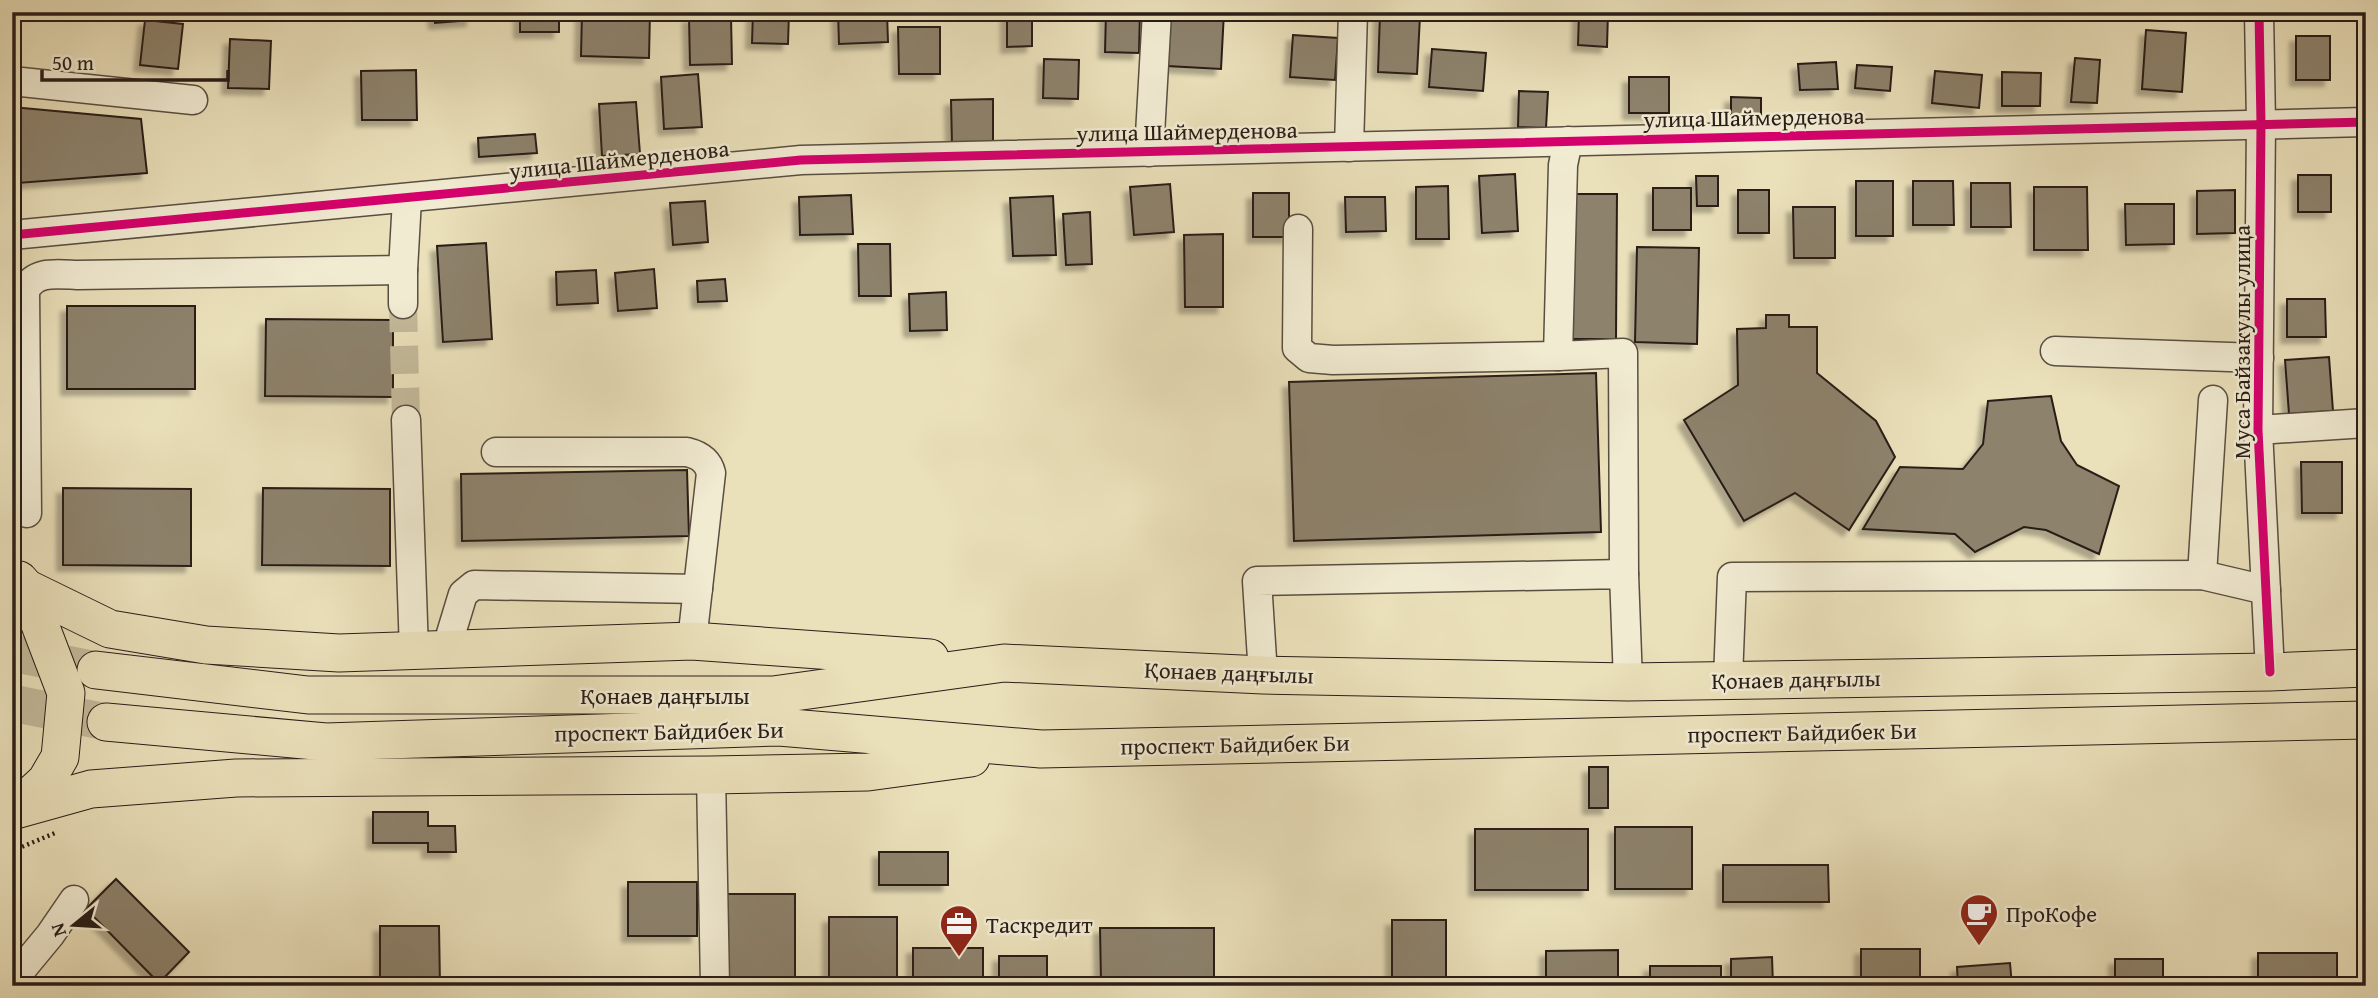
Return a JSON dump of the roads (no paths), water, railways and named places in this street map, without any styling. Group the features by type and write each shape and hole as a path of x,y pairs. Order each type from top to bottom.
{"main road":[{"path":"19,581 110,629 206,645 338,653 692,641 1004,663"},
{"path":"13,811 46,781 60,757 66,694 19,581"},
{"name":"Қонаев даңғылы","path":"96,670 307,695 773,695 1004,663 1263,675 1628,682 2270,672 2366,668"},
{"name":"проспект Байдибек Би","path":"106,722 326,742 779,727 1041,748 2366,720"},
{"path":"13,811 91,789 236,778 868,772 1041,748"}],"street":[{"path":"1149,152 1157,12"},
{"path":"1349,147 1353,12"},
{"name":"Муса Байзакулы улица","path":"2259,12 2261,124 2258,430 2270,672"},
{"path":"12,82 193,100"},
{"name":"улица Шаймерденова","path":"20,235 801,160 2366,122"},
{"path":"1558,356 1563,165 1568,141"},
{"path":"403,304 407,199"},
{"path":"1298,229 1297,348 1309,358 1333,360 1558,356 1623,352 1624,574 1628,682"},
{"path":"20,235 28,283 25,291 27,513"},
{"path":"28,283 44,275 57,274 403,270"},
{"path":"2055,351 2259,358"},
{"path":"2202,575 2213,400"},
{"path":"406,420 430,651"},
{"path":"2258,430 2366,424"},
{"path":"496,452 687,452 703,458 711,473 692,641"},
{"path":"1263,675 1257,581 1624,574"},
{"path":"1728,679 1732,577 2202,575 2266,590"},
{"path":"430,651 463,594 474,585 698,589"},
{"path":"711,775 715,986"},
{"path":"12,981 50,935 74,900"}],"tunnel":[{"path":"403,304 406,420"},
{"path":"12,653 96,670"},
{"path":"12,703 106,722"}],"place":[{"name":"ПроКофе","path":"1979,947"},
{"name":"Таскредит","path":"959,958"}]}
